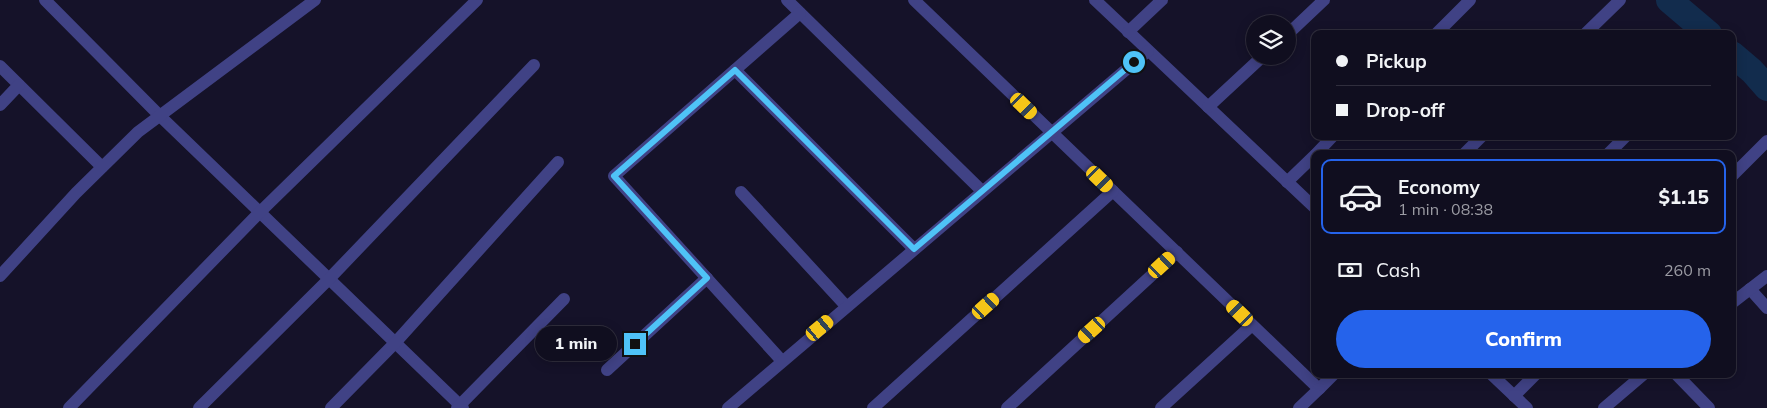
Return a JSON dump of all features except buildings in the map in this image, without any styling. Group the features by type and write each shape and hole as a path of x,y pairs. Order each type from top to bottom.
{"street":[{"path":"0,276 76,193 138,132 315,0"},
{"path":"69,408 260,212 476,0"},
{"path":"787,0 982,191"},
{"path":"914,0 1319,390"},
{"path":"1095,0 1311,204"},
{"path":"1128,32 1162,0"},
{"path":"1296,26 1324,0"},
{"path":"1440,30 1470,0"},
{"path":"1590,30 1620,0"},
{"path":"46,1 160,116 460,407 564,299"},
{"path":"782,361 614,176 800,13"},
{"path":"728,408 1148,50"},
{"path":"199,408 329,279 534,65"},
{"path":"1208,107 1253,65"},
{"path":"0,66 102,167"},
{"path":"735,70 914,249"},
{"path":"0,105 19,85"},
{"path":"1319,150 1329,140"},
{"path":"1468,150 1478,140"},
{"path":"1612,150 1622,140"},
{"path":"1736,172 1767,141"},
{"path":"1287,182 1311,158"},
{"path":"331,408 395,343 558,162"},
{"path":"873,408 1113,191"},
{"path":"740,192 846,306"},
{"path":"1007,408 1176,252"},
{"path":"1736,300 1767,276"},
{"path":"606,370 707,278"},
{"path":"1750,289 1767,308"},
{"path":"1161,408 1252,325"},
{"path":"1299,408 1330,378"},
{"path":"1495,378 1527,408"},
{"path":"1514,396 1532,378"},
{"path":"1604,408 1639,378"},
{"path":"1680,378 1709,408"}],"waterway":[{"path":"1669,0 1704,30"},
{"path":"1736,57 1752,71 1767,88"}],"route":[{"path":"635,344 707,278 614,176 735,70 914,249 1134,62"}]}
